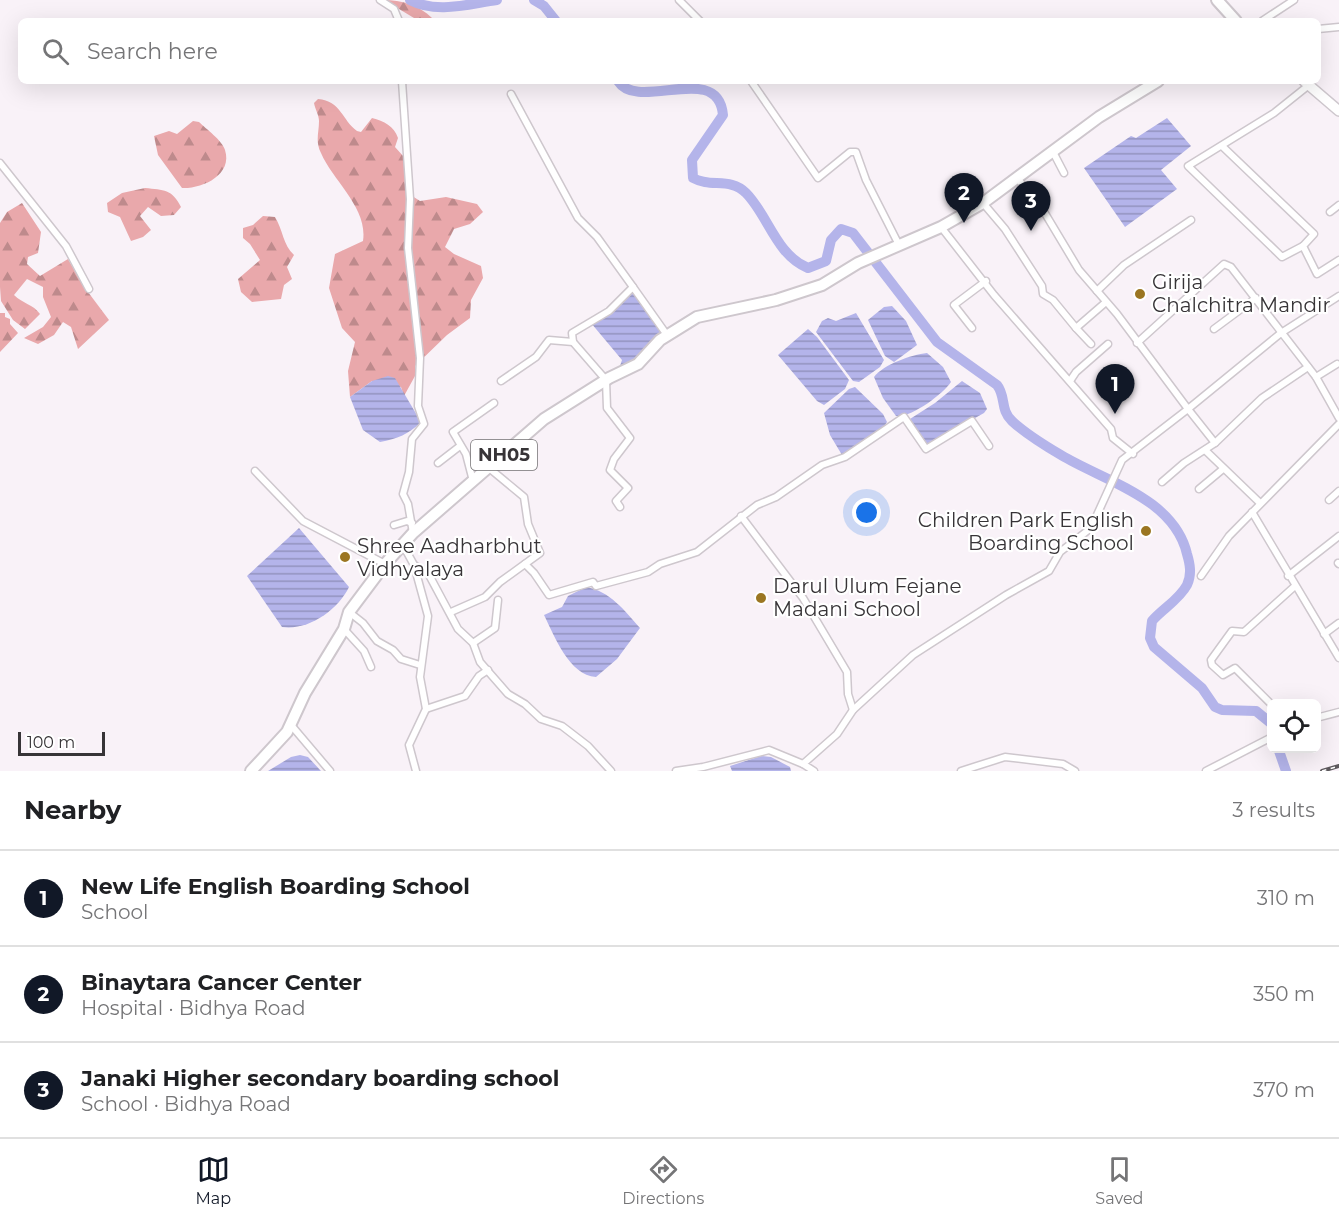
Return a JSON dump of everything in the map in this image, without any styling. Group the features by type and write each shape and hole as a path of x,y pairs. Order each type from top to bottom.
{"main road":[{"path":"1217,0 1233,18"},
{"name":"NH05","path":"251,771 279,743 291,725 305,693 344,629 349,612 385,564 403,545 412,528 473,482 544,419 606,380 638,364 667,336 697,317 776,300 822,285 858,263 941,227 983,203 1052,150 1153,84"},
{"path":"1307,84 1339,111"}],"street":[{"path":"380,0 394,9 398,18"},
{"path":"679,0 697,18"},
{"path":"1267,18 1294,0"},
{"path":"1321,29 1339,27"},
{"path":"402,84 410,199 408,248 420,358 418,406 424,424 412,438 409,472 403,494 412,528"},
{"path":"753,84 818,178 850,152 856,152 866,180 900,245"},
{"path":"1222,146 1314,234 1303,246 1282,257 1188,166 1274,113 1305,84"},
{"path":"511,94 578,218 597,237 667,336"},
{"path":"1052,150 1064,173"},
{"path":"0,164 66,246 89,289"},
{"path":"1016,177 1040,205 1079,270 1215,443"},
{"path":"983,203 1005,229 1042,286 1043,294 1053,300 1091,344"},
{"path":"1330,212 1339,206"},
{"path":"1097,291 1124,265 1191,220"},
{"path":"941,227 986,281 994,295 1038,342 1111,429 1113,438 1133,454"},
{"path":"1303,246 1317,274 1339,260"},
{"path":"1137,343 1224,264 1231,267 1316,377 1339,418"},
{"path":"972,328 954,304 986,281"},
{"path":"620,507 616,501 628,488 610,470 614,459 630,438 607,408 606,380 573,342 572,333 609,311 633,287"},
{"path":"803,764 837,734 853,710 913,655 1006,595 1050,571 1060,552 1091,528 1122,460 1133,454 1281,333 1339,296"},
{"path":"1215,329 1256,298"},
{"path":"1076,328 1106,302"},
{"path":"501,381 536,357 549,340 573,342"},
{"path":"1070,381 1076,372 1108,344"},
{"path":"1316,377 1336,364"},
{"path":"1162,482 1184,462 1215,443 1262,398 1308,367"},
{"path":"473,482 466,454 453,432 494,403"},
{"path":"525,564 549,595 593,582 596,586 608,584 648,572 660,564 697,552 741,516 776,497 822,465 845,457 904,417 926,449 972,421 989,446"},
{"path":"1201,576 1229,536 1339,424"},
{"path":"438,463 460,446"},
{"path":"1205,450 1260,503"},
{"path":"451,612 485,597 540,553 528,524 524,497 489,468"},
{"path":"1199,489 1223,468"},
{"path":"255,471 303,521 385,564"},
{"path":"1329,500 1339,491"},
{"path":"1252,512 1288,576 1339,658"},
{"path":"741,516 803,598 847,672 848,694 853,710"},
{"path":"394,525 407,521 412,528"},
{"path":"1288,576 1339,536"},
{"path":"403,545 414,565 428,616 420,665 421,692 426,710"},
{"path":"414,565 428,573 451,612 458,629 473,643 480,662 508,694 525,704 541,719 562,726 588,746 611,771"},
{"path":"1267,700 1235,668 1223,675 1212,665 1211,660 1232,632 1244,632 1295,586"},
{"path":"473,643 495,628 498,600"},
{"path":"349,612 363,623 377,641 393,650 401,659 420,665"},
{"path":"1324,633 1339,623"},
{"path":"344,629 364,651 371,667"},
{"path":"416,771 409,741 426,710 465,696 479,676 488,670"},
{"path":"1321,717 1339,712"},
{"path":"291,725 330,771"},
{"path":"1206,771 1267,739"},
{"path":"676,771 703,767 769,750 814,771"},
{"path":"961,771 1005,757 1063,764 1075,771"}],"green space":[{"path":"384,0 403,2 427,13 432,18 414,18"},
{"path":"318,99 332,103 357,131 361,132 372,118 391,127 398,138 395,147 404,157 406,192 420,201 446,197 477,204 483,212 470,224 454,229 445,247 454,254 481,266 483,278 471,300 470,318 447,335 415,366 415,376 404,396 401,387 372,381 350,397 348,371 355,342 342,328 329,288 335,254 363,241 363,229 355,206 319,149 319,119 314,103"},
{"path":"193,121 199,122 221,142 226,159 224,167 214,179 198,186 182,188 158,155 154,136 169,131 177,134"},
{"path":"145,188 171,194 181,207 174,215 161,216 148,207 140,216 151,230 143,237 131,241 120,217 108,212 107,203 122,193"},
{"path":"22,203 41,232 38,253 28,257 27,264 40,276 68,259 85,288 109,320 78,349 71,327 63,322 54,335 38,344 24,338 43,327 51,317 43,297 43,287 27,279 14,295 40,314 25,329 13,320 1,301 0,223 7,212"},
{"path":"263,216 275,217 294,255 287,267 292,279 284,285 281,299 252,302 241,292 238,279 260,260 250,244 243,238 243,228 253,225"},
{"path":"0,313 5,313 5,317 10,319 10,324 18,333 0,352"}],"water":[{"path":"1167,118 1191,146 1161,170 1177,189 1125,227 1084,168 1131,136 1136,138"},
{"path":"633,292 660,328 661,334 640,360 620,366 622,360 591,323"},
{"path":"892,306 906,321 917,345 894,362 885,356 868,320 884,307"},
{"path":"856,313 884,360 880,367 859,382 853,381 816,332 822,321 828,318 836,321"},
{"path":"808,329 817,337 849,380 845,389 824,405 817,401 778,355"},
{"path":"927,353 943,367 951,382 926,404 910,413 896,416 883,398 874,377 884,368 898,361"},
{"path":"388,376 395,378 421,422 402,435 380,442 363,430 350,397 372,381"},
{"path":"962,381 980,393 987,409 984,413 925,446 910,419 935,403"},
{"path":"855,387 883,414 887,422 883,428 842,455 830,435 824,413 849,389"},
{"path":"299,528 349,587 338,604 321,617 302,626 282,627 247,576"},
{"path":"586,587 610,597 640,628 617,659 596,677 578,670 564,654 544,615 562,607 568,596"},
{"path":"300,755 308,757 321,771 268,771 291,757"},
{"path":"761,756 771,757 790,767 791,771 732,771 730,766"}],"waterway":[{"path":"410,0 442,7 497,0"},
{"path":"534,0 544,6 554,18"},
{"path":"622,84 628,89 642,92 693,89 707,91 718,99 723,115 692,160 693,178 740,188 754,202 788,254 808,268 826,261 831,240 841,229 853,233 937,342 997,385 1008,417 1012,421 1029,435 1061,455 1135,493 1168,519 1180,535 1190,565 1190,573 1184,590 1152,621 1150,638 1154,647 1202,688 1215,707 1222,710 1256,711 1267,720"},
{"path":"1280,753 1286,771"}],"railway":[{"path":"1322,771 1339,766"}],"place":[{"name":"Binaytara Cancer Center","path":"964,223"},
{"name":"Janaki Higher secondary boarding school","path":"1031,231"},
{"name":"Girija Chalchitra Mandir","path":"1140,294"},
{"name":"New Life English Boarding School","path":"1115,414"},
{"name":"Children Park English Boarding School","path":"1146,531"},
{"name":"Shree Aadharbhut Vidhyalaya","path":"345,557"},
{"name":"Darul Ulum Fejane Madani School","path":"761,598"}]}
